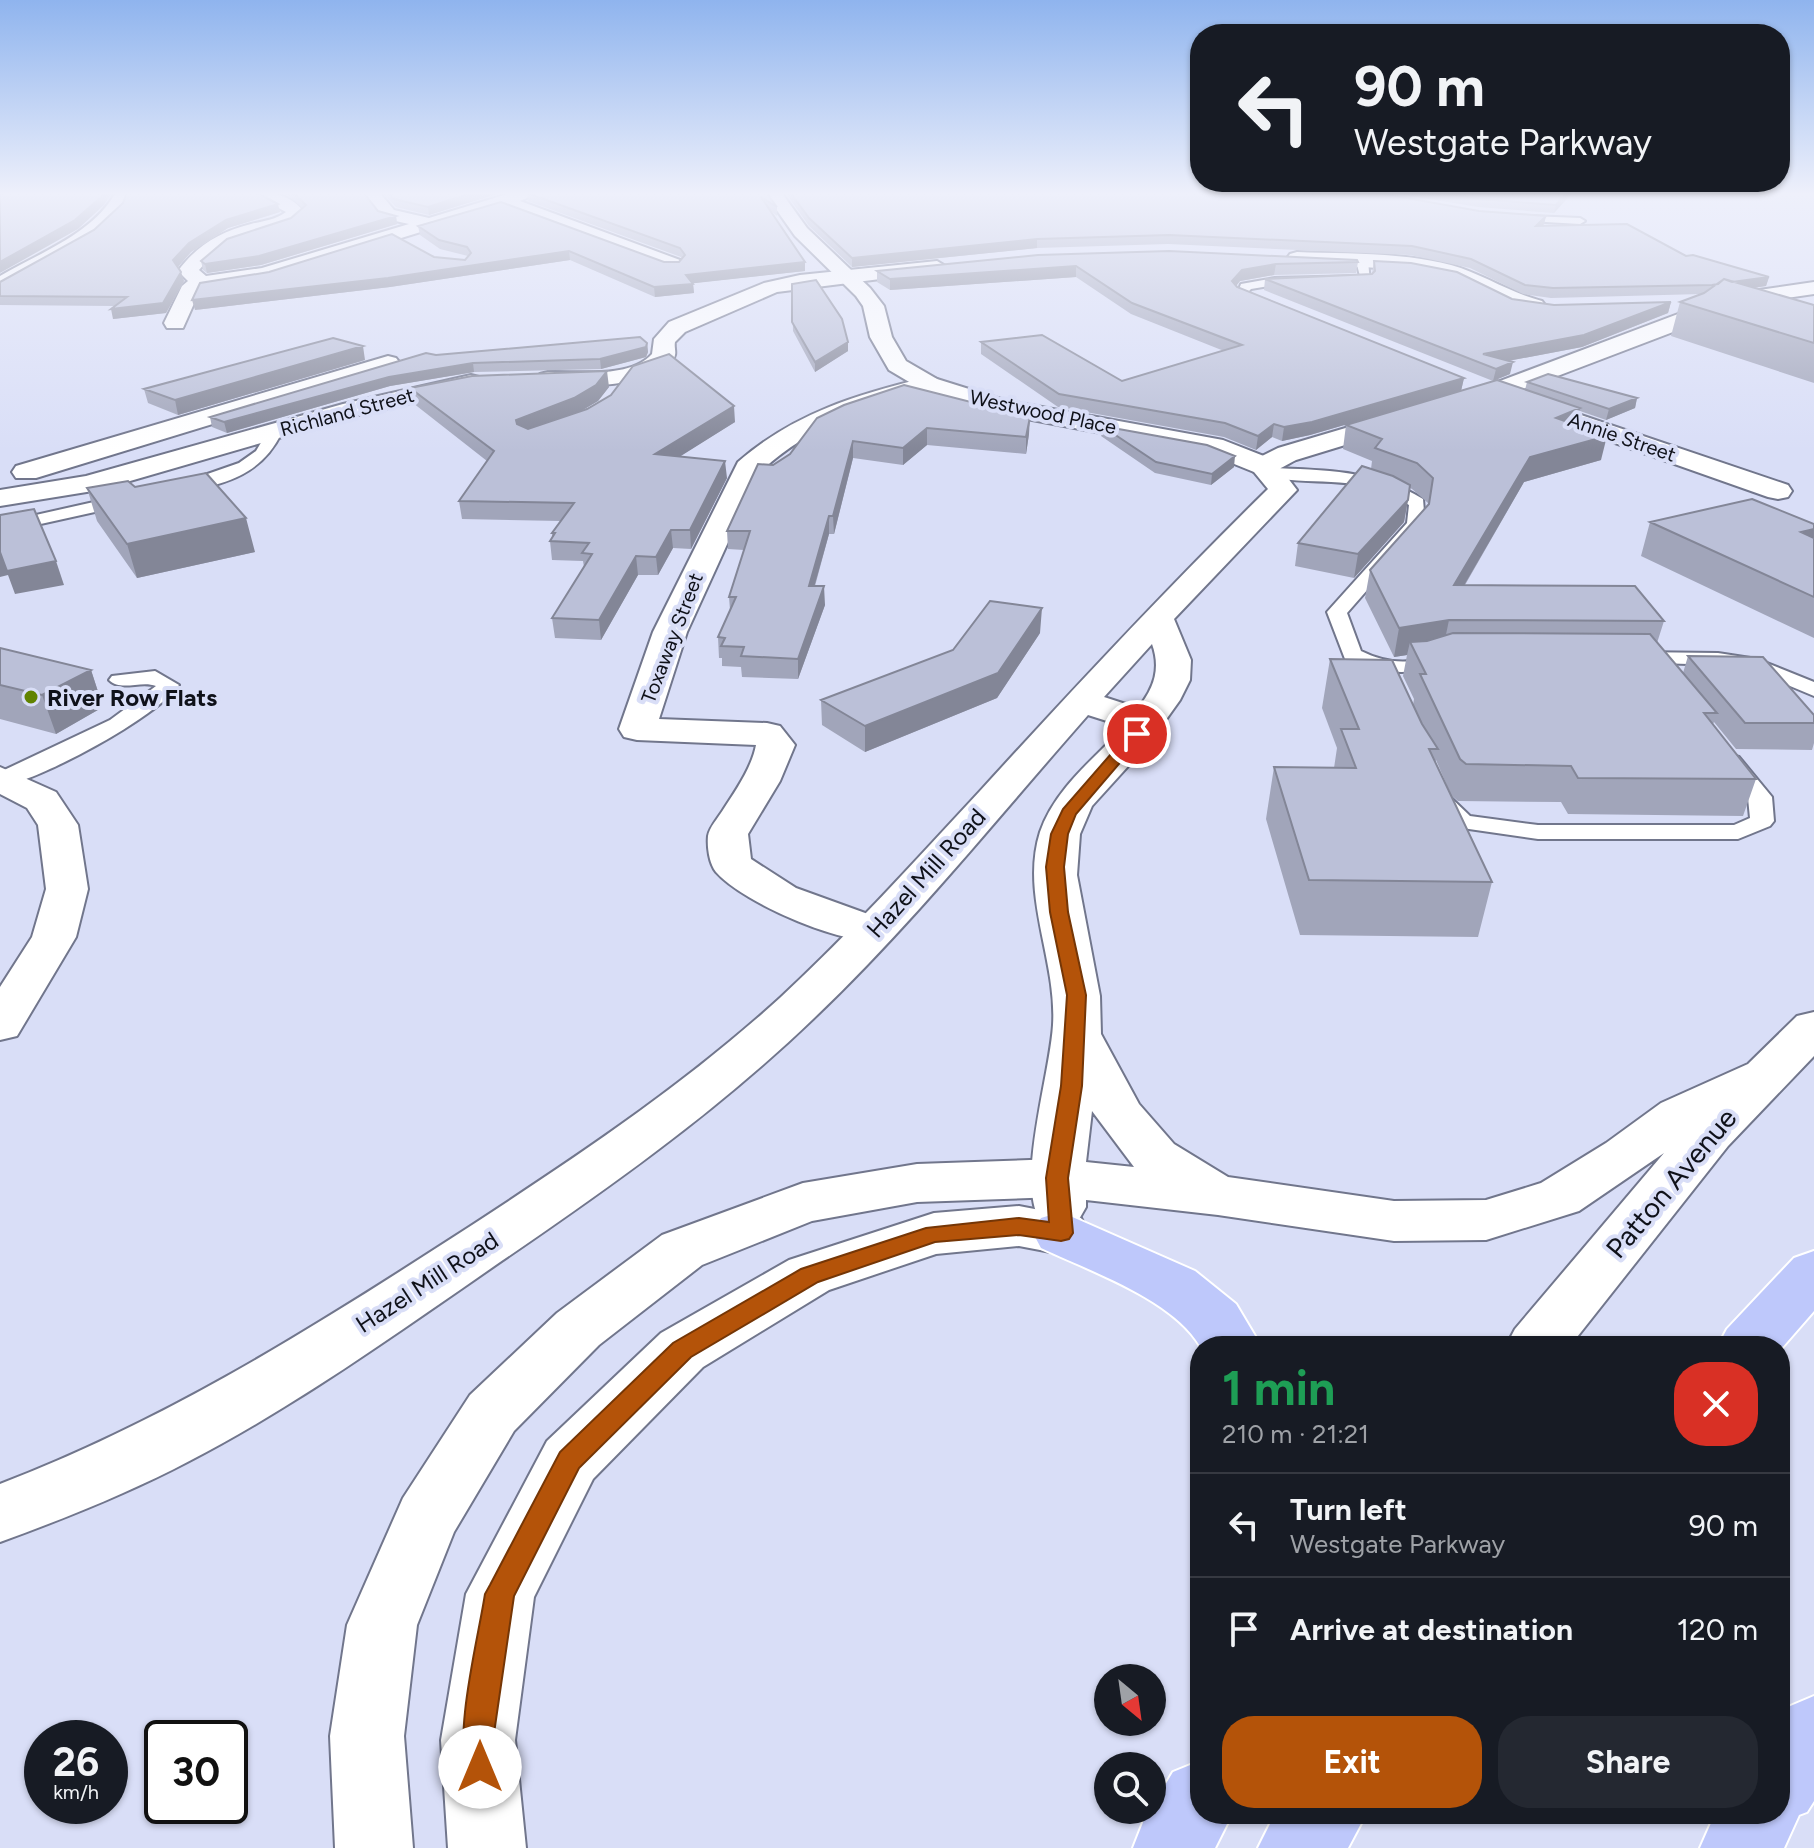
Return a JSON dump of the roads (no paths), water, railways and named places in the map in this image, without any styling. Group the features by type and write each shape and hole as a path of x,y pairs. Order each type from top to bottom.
{"highway":[{"path":"1059,1206 1175,1287 1215,1320 1225,1336"},
{"path":"1757,1336 1814,1273"},
{"path":"1790,1770 1814,1733"},
{"path":"1172,1848 1190,1816"},
{"path":"1297,1848 1318,1824"},
{"path":"1739,1848 1755,1824"}],"street":[{"path":"196,278 202,283"},
{"path":"175,323 192,286 235,278"},
{"path":"530,379 624,383 660,363 666,336 677,327 771,287 832,278"},
{"name":"Westwood Place","path":"849,278 873,306 881,337 897,365 929,384 1000,407 1214,446 1267,469"},
{"path":"1468,278 1517,303 1551,307"},
{"path":"1670,303 1710,303 1814,288"},
{"path":"1244,292 1273,304"},
{"path":"1267,469 1287,454 1493,392 1686,319 1710,303"},
{"path":"0,480 388,363"},
{"name":"Richland Street","path":"0,498 89,484 450,385 500,380"},
{"name":"Annie Street","path":"1464,380 1778,491"},
{"name":"Toxaway Street","path":"874,931 787,903 749,880 731,863 728,834 761,781 776,745 767,734 637,729 670,632 748,468 766,449 818,416 929,384"},
{"name":"Hazel Mill Road","path":"0,1513 102,1473 229,1408 385,1311 583,1179 712,1084 798,1007 874,931 1157,618 1283,490 1267,469"},
{"path":"1059,1206 1072,1086 1077,995 1059,912 1055,867 1060,834 1077,801 1137,734 1172,681 1174,660 1157,618"},
{"path":"1081,702 1123,714 1137,728 1137,734"},
{"path":"0,779 42,800 58,825 67,889 54,937 1,1022"},
{"name":"Patton Avenue","path":"1544,1336 1710,1133 1814,1027"},
{"path":"1076,1033 1119,1114 1155,1157 1218,1195"},
{"path":"374,1848 367,1736 382,1625 426,1519 492,1413 578,1329 682,1250 803,1203 917,1183 1059,1206 1218,1195 1394,1221 1486,1220 1560,1197 1625,1156 1679,1115 1768,1075"},
{"path":"487,1848 478,1740 500,1594 570,1460 682,1350 809,1275 934,1234 1019,1226 1059,1206"}],"lane":[{"path":"1244,292 1245,287 1265,283 1337,283 1366,278"},
{"path":"0,528 201,484 243,466 263,453 274,432"},
{"path":"1267,469 1373,483 1404,493 1417,503 1416,524 1362,588 1337,612 1352,655 1380,668 1423,666 1443,658 1458,658"},
{"path":"1615,658 1718,659 1757,665 1814,690"},
{"path":"1647,658 1665,681"},
{"path":"1380,668 1392,695"},
{"path":"0,779 62,755 155,699 169,685 155,677 119,680"},
{"path":"1427,774 1439,800 1463,822 1538,832 1738,832 1762,821 1760,797 1713,739"}],"place":[{"name":"River Row Flats","path":"31,697"}]}
